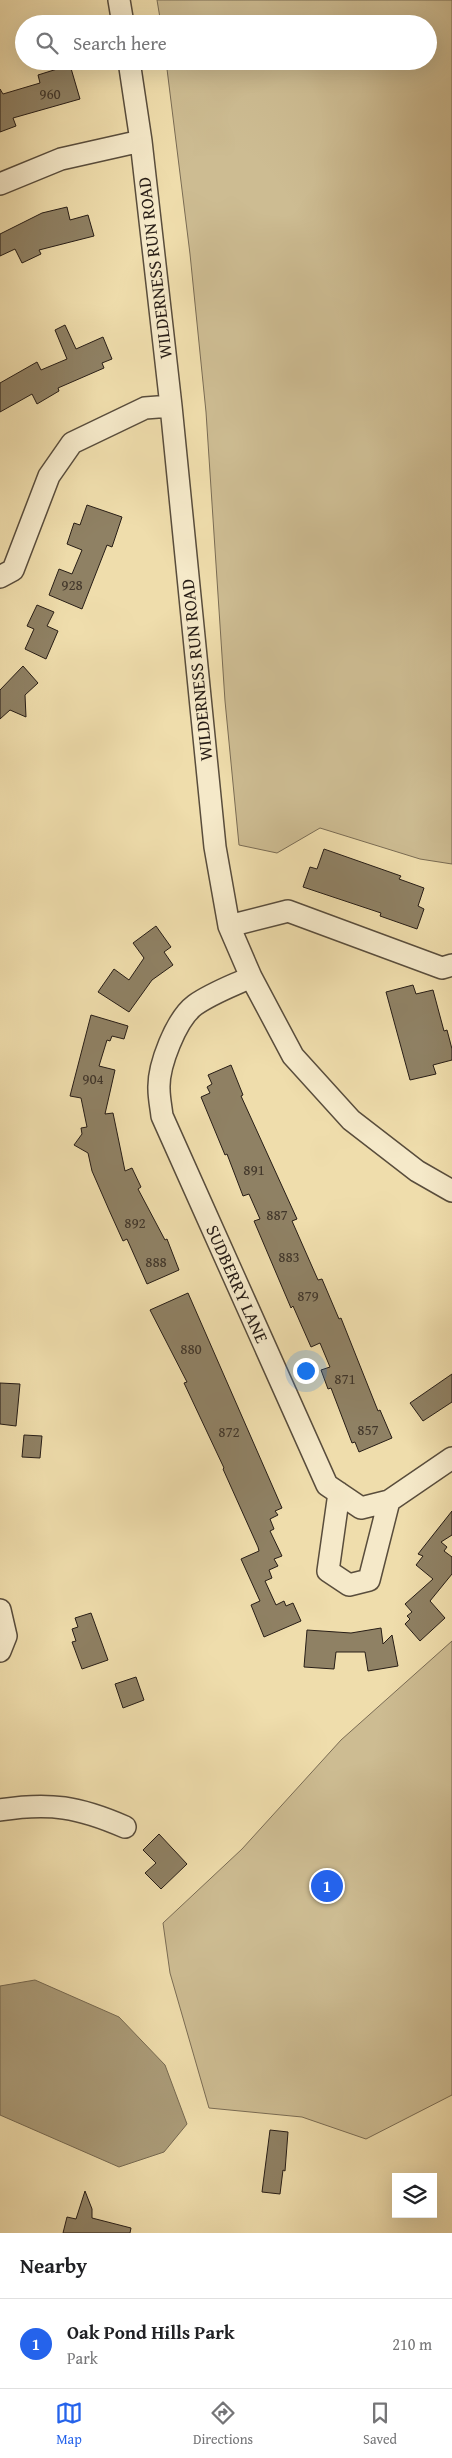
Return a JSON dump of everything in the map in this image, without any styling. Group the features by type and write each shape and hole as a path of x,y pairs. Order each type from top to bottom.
{"street":[{"path":"119,0 122,15"},
{"name":"WILDERNESS RUN ROAD","path":"130,70 141,141 171,406 215,847 230,926 251,977 293,1056 351,1120 417,1171 452,1191"},
{"path":"0,184 61,159 141,141"},
{"path":"0,577 13,570 49,476 72,444 144,408 171,406"},
{"path":"230,926 288,911 442,968 452,965"},
{"name":"SUDBERRY LANE","path":"251,977 194,1006 181,1019 170,1044 158,1088 162,1116 327,1485 361,1508 389,1501 452,1458"},
{"path":"339,1493 328,1571 349,1585 370,1580 389,1501"},
{"path":"0,1610 6,1636 0,1651"},
{"path":"0,1810 41,1805 72,1808 96,1814 125,1827"}],"shaded area":[{"path":"157,0 452,0 452,864 420,859 320,828 277,853 239,845 225,701 206,412 190,254 167,70 437,70 437,15 160,15"},
{"path":"452,1641 452,2095 366,2139 302,2117 209,2108 170,1973 163,1923 242,1849 341,1740"},
{"path":"35,1980 119,2017 165,2065 187,2124 164,2152 119,2167 0,2115 0,1986"}],"building":[{"path":"54,70 71,70 80,99 13,118 16,126 0,132 0,89 3,94 40,83 38,75"},
{"path":"67,207 70,220 88,215 94,236 39,250 41,254 22,263 15,249 0,256 0,234 42,213"},
{"path":"65,325 76,349 103,337 112,359 102,363 104,368 58,388 59,391 37,404 32,394 0,412 0,383 37,362 41,370 67,359 55,330"},
{"path":"87,505 122,517 112,547 107,545 82,609 49,595 59,569 72,574 82,550 67,544 74,523 80,525"},
{"path":"37,605 54,612 47,626 58,631 46,659 25,649 34,629 27,626"},
{"path":"23,666 38,683 25,695 26,717 10,710 0,719 0,690"},
{"path":"324,849 401,876 399,879 424,888 418,906 424,909 417,929 380,916 381,913 303,887 310,867 317,869"},
{"path":"156,926 171,947 164,952 173,965 152,980 129,1012 98,992 114,969 129,980 144,958 133,943"},
{"path":"413,985 416,994 433,990 444,1031 447,1030 452,1049 452,1060 433,1065 436,1074 410,1080 386,992"},
{"path":"91,1015 128,1026 124,1039 112,1036 110,1041 107,1040 99,1066 115,1070 105,1114 113,1113 125,1171 132,1168 141,1187 138,1189 165,1240 167,1239 179,1270 147,1284 127,1239 123,1241 109,1210 92,1171 88,1153 74,1145 82,1134 81,1128 87,1127 81,1098 70,1096"},
{"path":"231,1065 243,1095 241,1096 297,1219 292,1221 318,1280 322,1279 339,1319 341,1318 378,1411 380,1410 392,1438 359,1452 355,1442 352,1443 331,1388 328,1389 321,1370 330,1367 320,1343 311,1347 293,1306 291,1308 254,1221 260,1219 249,1194 243,1196 227,1154 225,1155 201,1097 210,1093 207,1087 212,1084 208,1075"},
{"path":"188,1293 282,1508 275,1511 278,1515 270,1519 274,1529 270,1531 282,1556 274,1559 278,1566 269,1570 272,1578 265,1581 276,1605 284,1601 286,1606 293,1603 301,1621 264,1637 251,1605 260,1601 241,1559 259,1551 258,1547 224,1468 184,1383 187,1382 150,1310"},
{"path":"452,1374 452,1402 423,1421 410,1403"},
{"path":"0,1383 20,1384 16,1426 0,1424"},
{"path":"24,1435 42,1436 40,1458 22,1457"},
{"path":"452,1511 452,1535 441,1542 447,1547 444,1551 452,1557 452,1574 430,1601 445,1618 420,1641 405,1624 410,1619 407,1616 412,1612 405,1604 433,1579 416,1565 423,1556 418,1554"},
{"path":"91,1613 108,1660 82,1669 72,1642 76,1641 72,1629 78,1627 75,1618"},
{"path":"381,1628 383,1644 392,1635 398,1666 368,1671 365,1652 336,1652 334,1669 304,1667 307,1630 351,1633"},
{"path":"136,1677 144,1700 123,1708 115,1684"},
{"path":"159,1834 187,1864 161,1889 145,1873 156,1863 143,1850"},
{"path":"270,2130 288,2132 285,2171 283,2170 280,2194 262,2192"},
{"path":"85,2191 92,2209 92,2218 131,2228 130,2233 63,2233 67,2217 76,2219"}],"place":[{"name":"Oak Pond Hills Park","path":"327,1886"}]}
